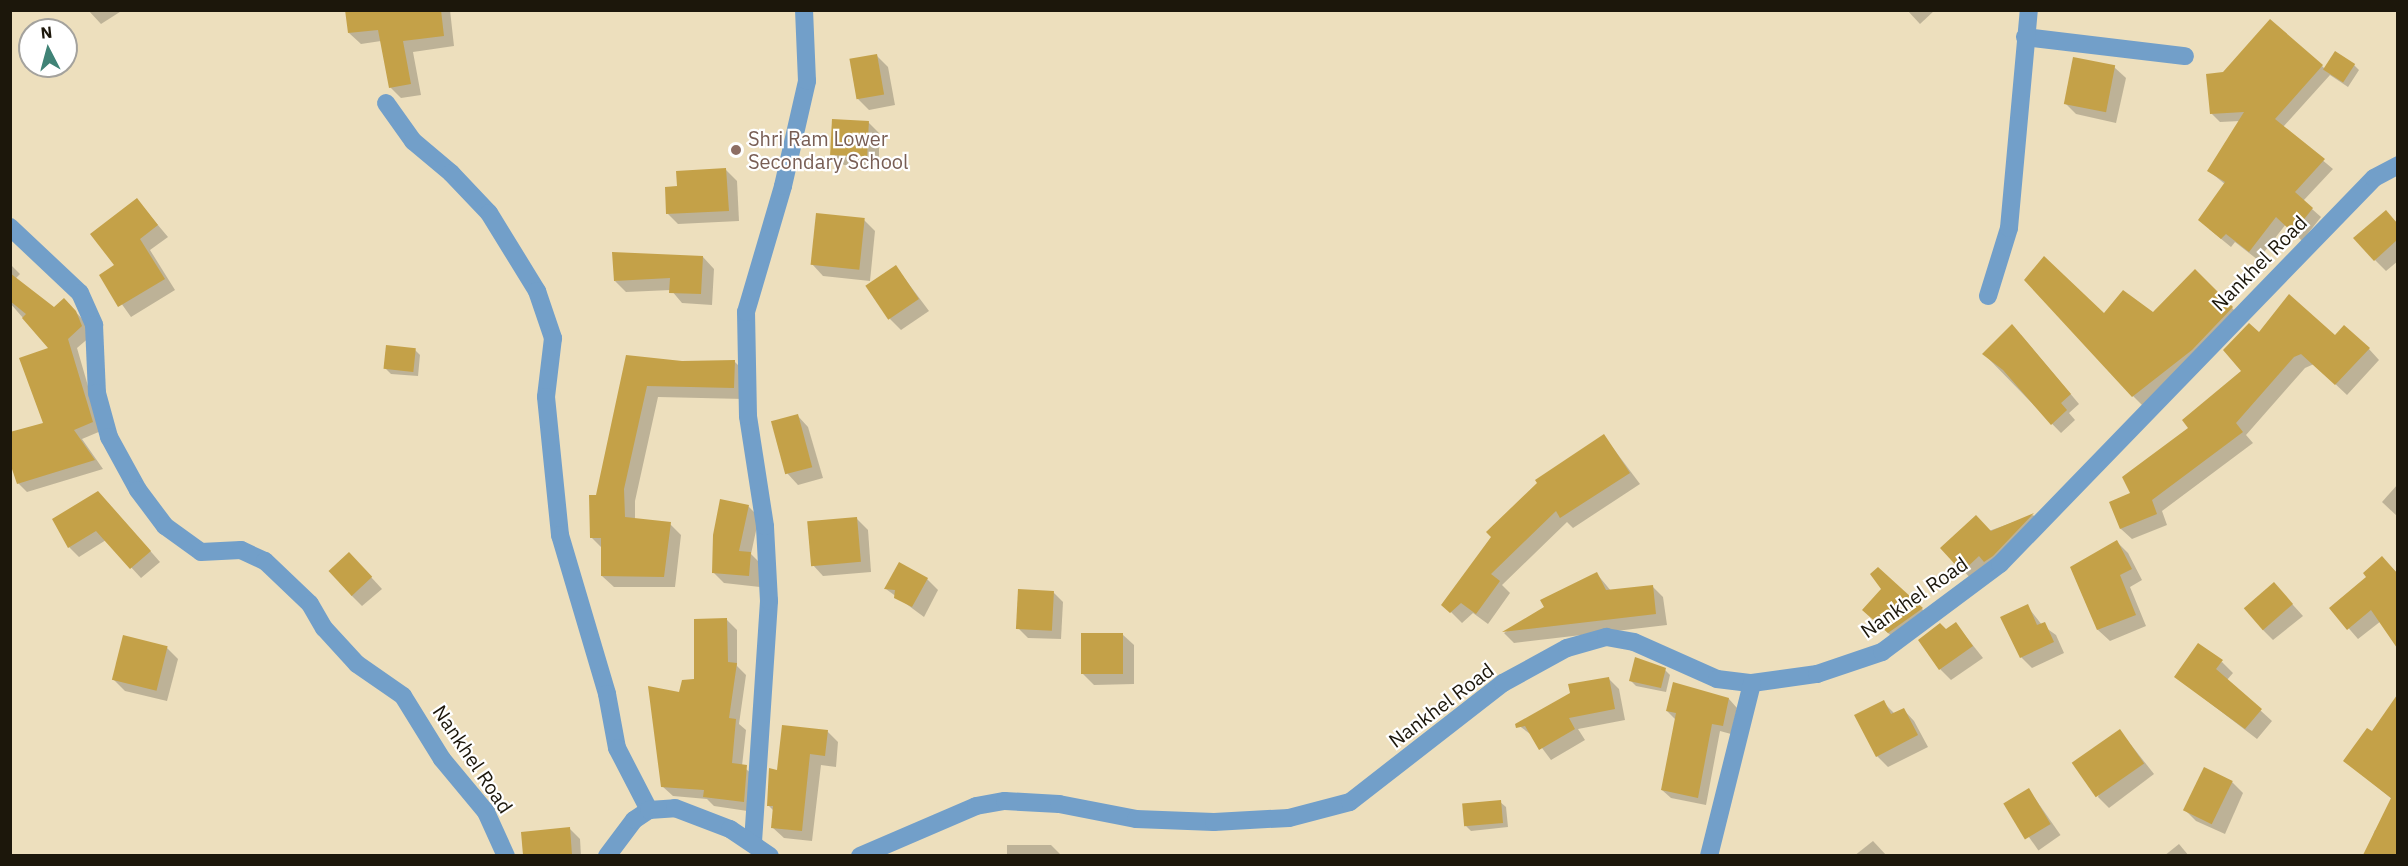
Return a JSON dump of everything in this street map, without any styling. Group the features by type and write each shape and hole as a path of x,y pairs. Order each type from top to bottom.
{"street":[{"path":"753,842 769,601 765,526 748,416 746,312 783,186 807,81 804,10"},
{"path":"1988,296 2009,228 2029,10"},
{"path":"2025,37 2185,56"},
{"path":"386,103 413,141 451,173 489,213 537,291 553,338 546,397 560,535 607,694 617,748 649,810"},
{"name":"Nankhel Road","path":"860,855 976,806 1005,801 1059,804 1136,819 1214,822 1289,818 1350,802 1503,683 1567,648 1606,638 1634,642 1717,679 1752,683 1817,674 1882,652 2000,564 2367,185 2397,165"},
{"name":"Nankhel Road","path":"10,227 80,293 94,325 97,393 108,437 138,490 165,526 201,552 241,550 273,568 310,604 324,628 357,664 403,696 442,759 486,812 506,855"},
{"path":"1709,855 1752,683"},
{"path":"607,855 634,819 649,810 675,808 753,842 770,855"}],"building":[{"path":"345,10 441,10 444,36 403,41 411,84 389,88 378,30 348,33"},
{"path":"2270,19 2323,65 2275,119 2325,159 2295,192 2313,208 2293,233 2276,217 2249,252 2226,234 2221,239 2198,220 2225,182 2207,171 2244,112 2210,114 2206,74 2223,72"},
{"path":"2335,51 2355,64 2343,83 2323,69"},
{"path":"877,54 884,94 857,99 849,59"},
{"path":"2073,57 2115,65 2106,112 2064,104"},
{"path":"832,119 869,121 867,157 830,155"},
{"path":"726,168 729,211 666,214 665,187 677,186 676,171"},
{"path":"137,198 158,225 140,239 165,279 118,307 99,275 114,265 90,234"},
{"path":"2386,210 2397,223 2397,240 2374,261 2353,238"},
{"path":"816,213 865,218 859,270 811,265"},
{"path":"612,252 703,256 701,294 669,293 670,278 614,281"},
{"path":"2044,256 2104,313 2123,290 2153,312 2195,269 2233,307 2192,350 2132,397 2024,280"},
{"path":"896,265 919,299 888,320 865,286"},
{"path":"10,273 54,307 64,298 76,311 82,326 68,339 93,422 74,430 95,460 17,484 10,463 10,432 43,423 19,358 48,348 22,318 26,314 10,301"},
{"path":"2289,294 2335,335 2344,325 2370,348 2335,385 2301,354 2294,357 2236,423 2243,432 2152,500 2157,514 2120,529 2109,502 2130,493 2122,477 2188,428 2182,420 2241,371 2223,350 2249,323 2259,332"},
{"path":"2012,324 2071,394 2061,403 2067,410 2051,425 2003,370 1982,354"},
{"path":"386,345 416,348 413,372 383,369"},
{"path":"626,355 682,361 735,360 734,388 647,386 624,489 625,517 671,522 664,577 601,576 601,538 590,538 589,495 596,495"},
{"path":"798,414 812,467 785,474 771,421"},
{"path":"1604,434 1630,473 1560,518 1556,511 1491,574 1500,581 1476,614 1461,603 1450,613 1441,605 1491,537 1486,532 1537,483 1535,480"},
{"path":"98,491 151,551 130,569 96,531 68,548 52,519"},
{"path":"720,499 749,505 739,551 751,552 749,576 712,573 713,535"},
{"path":"2034,513 1993,556 1984,562 1979,556 1962,572 1940,548 1976,515 1991,531"},
{"path":"857,517 861,562 811,566 807,521"},
{"path":"2117,540 2132,569 2120,575 2136,615 2097,630 2070,567"},
{"path":"349,552 372,577 352,596 329,571"},
{"path":"2382,556 2397,573 2397,648 2371,610 2347,630 2329,608 2366,577 2363,573"},
{"path":"899,562 928,578 912,607 894,598 895,590 884,589"},
{"path":"1878,567 1923,608 1888,633 1862,610 1881,589 1870,574"},
{"path":"1597,572 1606,590 1653,585 1656,614 1502,632 1544,607 1540,600"},
{"path":"2274,582 2293,604 2263,630 2244,608"},
{"path":"1018,589 1054,591 1052,631 1016,629"},
{"path":"2028,604 2037,625 2045,622 2054,642 2020,658 2000,617"},
{"path":"727,618 728,662 737,663 729,718 736,719 732,763 747,765 744,802 703,797 704,790 661,787 648,686 679,692 682,680 694,679 694,619"},
{"path":"1956,622 1973,646 1939,670 1918,640 1940,623 1946,629"},
{"path":"1081,633 1123,633 1123,674 1081,674"},
{"path":"123,635 168,646 157,691 112,680"},
{"path":"2198,643 2223,660 2216,669 2262,709 2245,729 2174,677"},
{"path":"1635,657 1666,668 1661,688 1629,681"},
{"path":"1609,677 1615,709 1569,718 1575,729 1539,750 1525,726 1516,728 1515,724 1570,693 1568,684"},
{"path":"1673,682 1729,698 1723,726 1712,724 1698,798 1661,790 1676,713 1666,711"},
{"path":"2397,695 2397,855 2363,855 2391,798 2343,761 2367,728 2372,731"},
{"path":"1884,700 1891,714 1904,708 1918,735 1876,757 1854,715"},
{"path":"782,725 828,730 825,756 810,754 802,831 771,828 773,806 767,806 769,768 777,770"},
{"path":"2120,729 2144,763 2096,797 2072,763"},
{"path":"2204,767 2233,781 2212,824 2183,810"},
{"path":"2029,788 2051,824 2025,839 2003,803"},
{"path":"1501,800 1503,823 1464,826 1462,803"},
{"path":"570,827 572,855 523,855 521,832"}],"place":[{"name":"Shri Ram Lower Secondary School","path":"736,150"}]}
